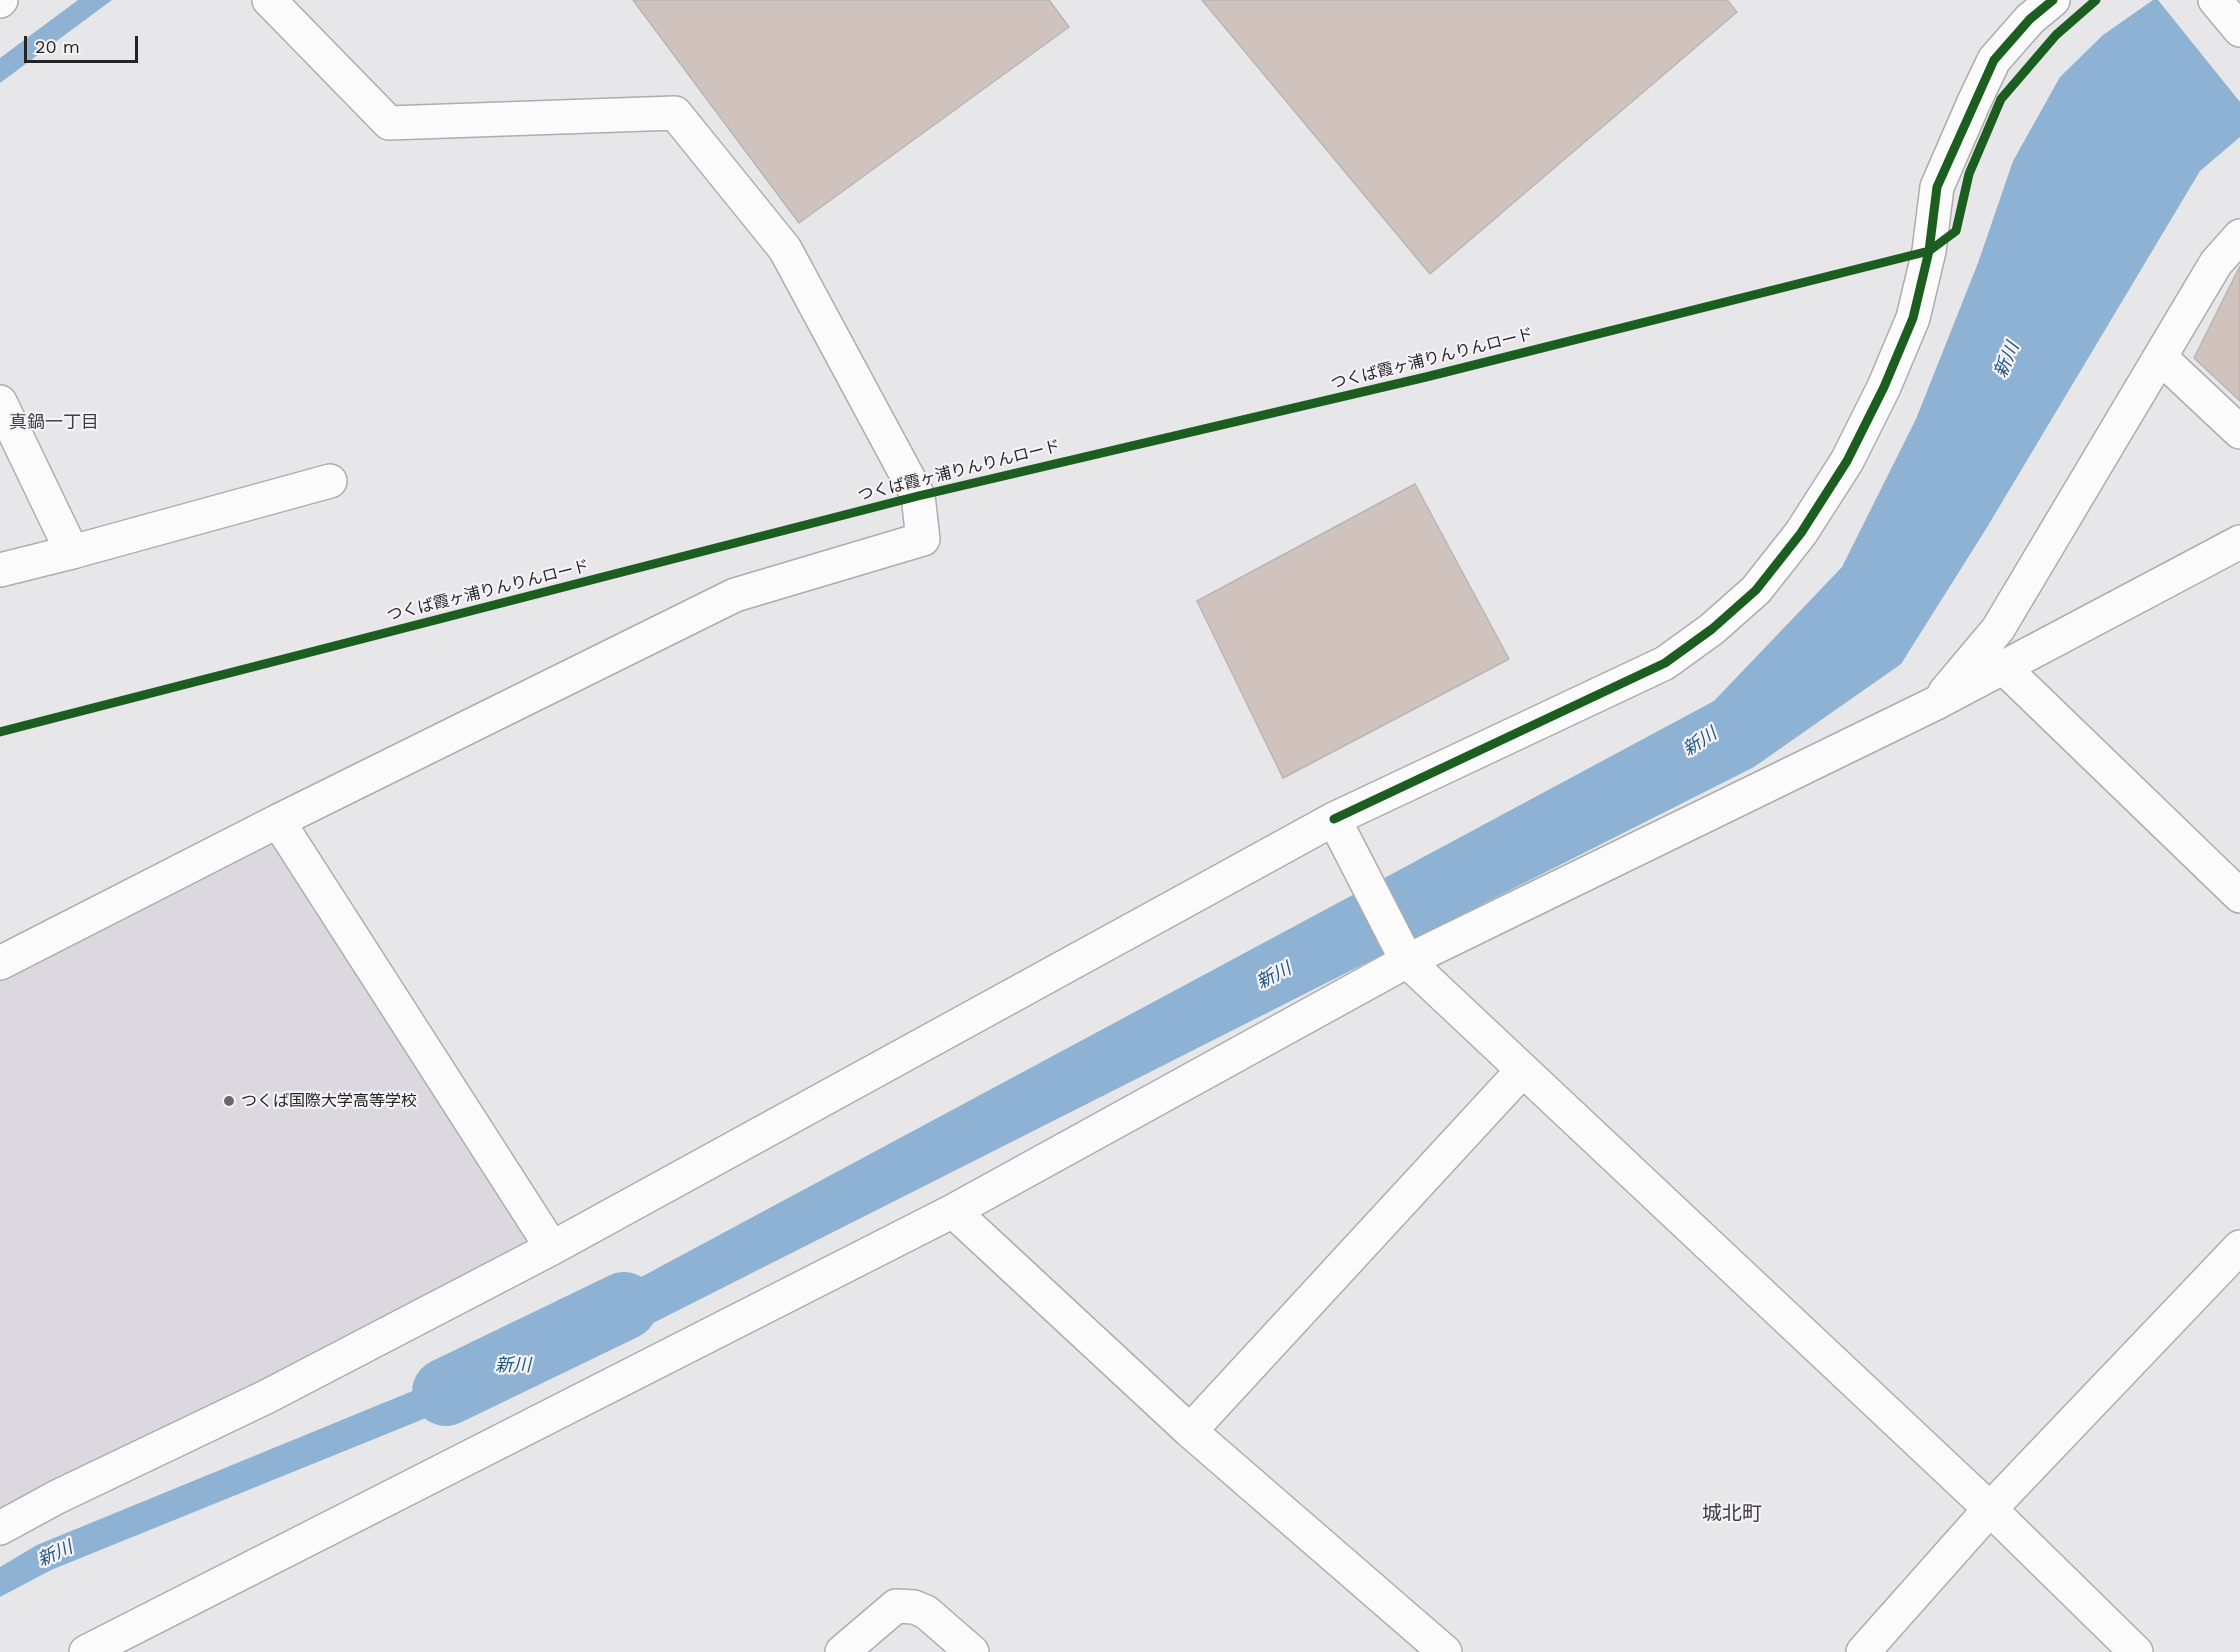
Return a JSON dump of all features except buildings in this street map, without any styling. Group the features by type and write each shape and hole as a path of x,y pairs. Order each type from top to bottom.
{"street":[{"path":"0,963 278,821 735,595 923,539 918,496 785,249 675,113 389,123 269,0"},
{"path":"0,1528 57,1497 266,1396 552,1248 1334,819 1665,663 1712,629 1756,590 1801,533 1846,461 1884,387 1913,318 1929,251 1937,187 1994,60 2030,19 2053,0"},
{"path":"2215,0 2240,30"},
{"path":"1936,703 1998,629 2216,263 2240,236"},
{"path":"2160,357 2240,432"},
{"path":"0,402 72,552"},
{"path":"0,570 330,481"},
{"path":"86,1652 953,1211 1407,961 1936,703 2240,542"},
{"path":"2004,668 2240,896"},
{"path":"1334,819 1407,961 1990,1509 2136,1652"},
{"path":"278,821 552,1248"},
{"path":"1190,1431 1522,1071"},
{"path":"953,1211 1190,1431 1445,1652"},
{"path":"1863,1652 1990,1509 2240,1246"},
{"path":"842,1652 896,1606 914,1607 926,1612 972,1652"}],"shaded area":[{"name":"つくば国際大学高等学校","path":"278,821 547,1240 0,1511 0,963"}],"water":[{"path":"78,0 112,0 0,83 0,58"},
{"path":"2153,0 2240,0 2240,137 2200,171 1986,529 1901,664 1754,767 558,1371 533,1335 1714,701 1842,567 1916,419 1978,263 2013,161 2060,77 2103,35"},
{"name":"新川","path":"522,1340 547,1375 426,1418 51,1570 0,1597 0,1567 37,1545 415,1390"}],"pier":[{"path":"2158,0 2240,0 2240,102"}],"waterway":[{"name":"新川","path":"446,1392 624,1306"}],"cycle path":[{"path":"1334,819 1665,663 1712,629 1756,590 1801,533 1847,461 1884,387 1913,318 1929,251 1937,187 1994,60 2030,19 2053,0"},
{"name":"つくば霞ヶ浦りんりんロード","path":"0,732 918,496 1426,377 1929,251 1956,231 1969,174 2001,99 2056,35 2096,0"}],"place":[{"name":"つくば国際大学高等学校","path":"229,1101"}],"district":[{"name":"真鍋一丁目","path":"54,423"},
{"name":"城北町","path":"1732,1514"}]}
